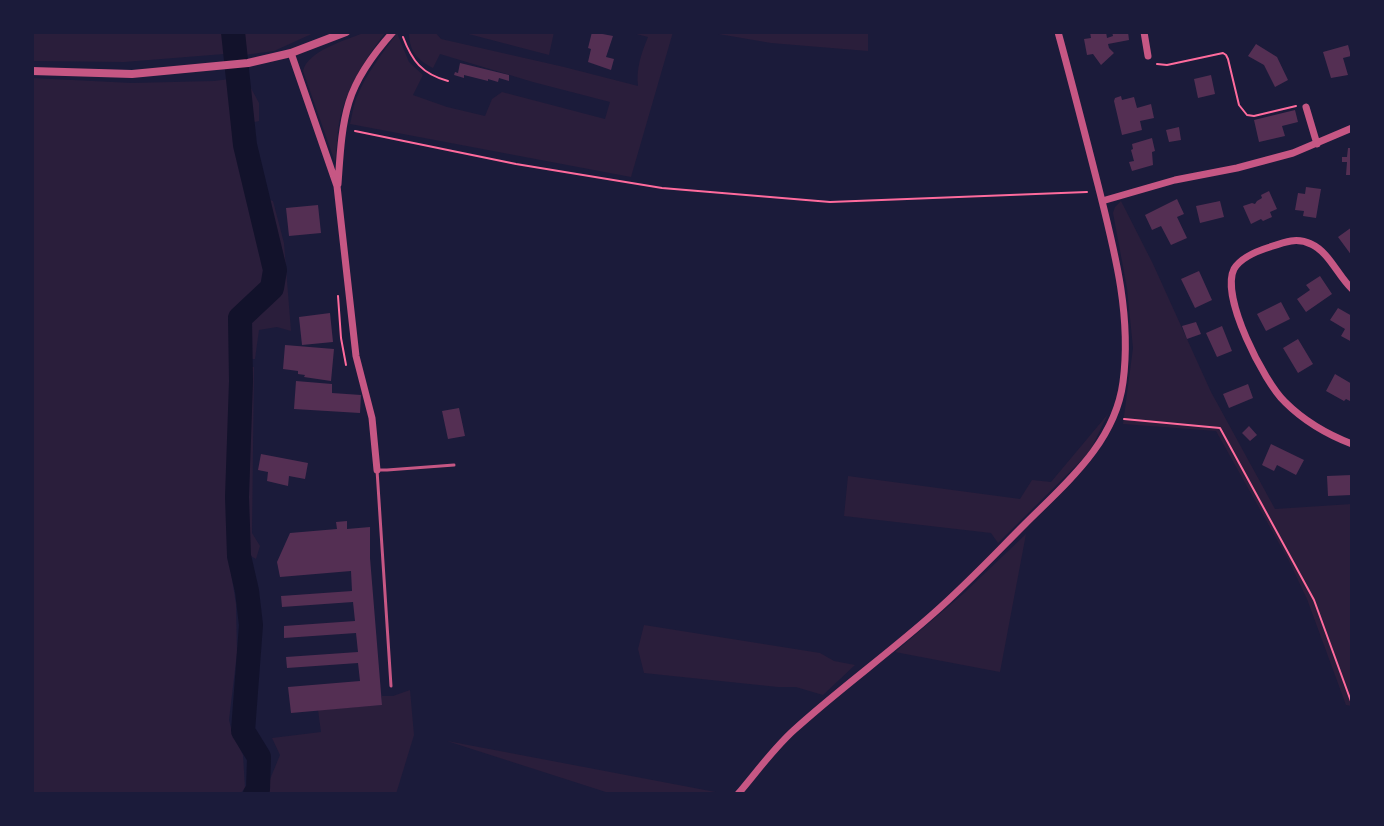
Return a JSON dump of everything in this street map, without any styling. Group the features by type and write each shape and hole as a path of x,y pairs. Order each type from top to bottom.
{"street":[{"path":"32,71 132,74 248,63 291,53 346,32"},
{"path":"377,470 372,418 356,356 337,186 349,100 361,76 393,32"},
{"path":"738,794 791,733 963,587 1065,484 1105,436 1117,410 1123,384 1125,323 1114,249 1058,32"},
{"path":"1144,32 1148,56"},
{"path":"291,53 337,186"},
{"path":"1306,107 1317,144"},
{"path":"1102,201 1175,180 1279,157 1352,128"},
{"path":"1352,289 1325,255 1315,245 1304,241 1292,240 1246,257 1236,266 1231,278 1232,293 1246,338 1282,400 1307,422 1352,444"}],"lane":[{"path":"391,686 377,470 454,465"}],"path":[{"path":"401,32 411,56 422,69 433,77 448,81"},
{"path":"1148,56 1154,63 1167,65 1223,53 1239,105 1247,115 1300,105 1306,107"},
{"path":"343,129 516,164 662,188 814,201 1100,191"},
{"path":"1113,417 1220,428 1314,600 1352,704"}],"shaded area":[{"path":"32,32 224,32 224,54 124,62 32,61"},
{"path":"244,32 316,32 274,51 244,55"},
{"path":"366,32 386,32 346,98 339,123 335,162 303,71 312,57 320,52"},
{"path":"409,32 435,32 441,39 638,86 640,62 648,37 629,32 673,32 631,177 350,124 364,82 397,33 409,62 423,75 413,95 485,116 492,99 502,92 605,119 610,102 440,54 433,68 415,54 410,45"},
{"path":"461,32 554,32 549,55"},
{"path":"707,32 868,32 868,51 771,43"},
{"path":"245,77 259,103 259,121 241,125 254,194 273,201 284,243 291,331 277,327 259,330 255,359 235,360 231,367 254,367 252,533 260,546 256,559 228,543 236,604 237,653 229,720 243,755 245,788 240,794 32,794 32,78 132,83"},
{"path":"1121,201 1211,392 1275,509 1352,504 1352,706 1346,705 1307,599 1289,561 1216,431 1123,424 1133,348 1127,288 1113,213"},
{"path":"1108,414 1089,453 998,543 991,533 844,516 848,476 1020,499 1032,480 1051,482"},
{"path":"1026,534 1000,672 895,652 963,594"},
{"path":"644,625 820,653 834,661 855,665 823,695 796,687 644,673 638,649"},
{"path":"410,690 414,735 396,794 264,794 280,755 272,738 321,732 318,710 382,705 382,696"},
{"path":"447,741 726,794 612,794"}],"building":[{"path":"592,32 613,36 606,57 614,59 611,70 588,62"},
{"path":"1090,32 1106,32 1107,38 1113,36 1112,32 1128,32 1129,40 1108,44 1114,53 1101,65 1093,54 1087,55 1084,39 1091,38"},
{"path":"1256,44 1277,57 1288,80 1275,87 1264,65 1248,56"},
{"path":"1348,45 1351,56 1343,58 1348,75 1331,78 1323,52"},
{"path":"460,63 509,75 509,81 454,75 458,73"},
{"path":"1211,75 1215,94 1198,98 1194,79"},
{"path":"1121,96 1122,100 1134,97 1137,108 1151,104 1154,118 1140,121 1142,130 1122,135 1114,101"},
{"path":"1295,110 1298,122 1282,126 1285,136 1259,142 1254,120"},
{"path":"1179,127 1181,140 1169,142 1166,130"},
{"path":"1152,138 1155,151 1152,152 1153,165 1132,171 1129,162 1134,161 1132,144"},
{"path":"1348,148 1352,148 1352,175 1346,175 1347,162 1342,162 1342,157 1347,157"},
{"path":"1306,187 1321,189 1316,218 1303,216 1304,211 1295,210 1298,193 1305,194"},
{"path":"1269,191 1277,209 1270,212 1272,217 1251,224 1243,206 1255,204 1262,198 1261,195"},
{"path":"1177,199 1184,214 1177,217 1187,238 1171,245 1161,226 1152,230 1145,215"},
{"path":"1220,201 1224,217 1200,223 1196,206"},
{"path":"318,205 321,233 289,236 286,208"},
{"path":"1352,227 1352,256 1338,237"},
{"path":"1199,271 1212,300 1195,308 1181,279"},
{"path":"1320,276 1332,294 1306,312 1297,299 1310,290 1306,285"},
{"path":"1281,302 1290,319 1266,331 1257,314"},
{"path":"1338,308 1352,316 1352,342 1341,336 1345,329 1330,320"},
{"path":"330,313 333,342 302,345 299,317"},
{"path":"1196,322 1201,334 1187,339 1182,326"},
{"path":"1222,326 1232,351 1217,357 1206,333"},
{"path":"1298,339 1313,364 1298,373 1283,348"},
{"path":"285,345 334,349 331,381 304,377 298,371 283,369"},
{"path":"1335,374 1352,384 1352,402 1326,391"},
{"path":"296,381 332,384 332,393 361,395 360,413 294,409"},
{"path":"1248,384 1253,398 1229,408 1223,394"},
{"path":"459,408 465,436 448,439 442,411"},
{"path":"1249,426 1257,435 1250,441 1242,433"},
{"path":"1271,444 1304,460 1296,475 1277,465 1274,471 1262,465"},
{"path":"261,454 308,463 305,479 289,476 288,486 267,481 268,472 258,470"},
{"path":"1352,475 1352,495 1328,496 1327,476"},
{"path":"347,521 347,529 370,527 382,705 291,713 288,687 360,681 358,663 287,668 286,657 358,652 356,633 284,638 284,626 355,621 353,602 282,607 281,596 352,591 351,571 280,577 277,562 290,533 337,529 336,522"}],"waterway":[{"path":"233,32 245,145 275,270 272,288 240,318 239,556 251,625 243,731 259,757 258,790 255,794"}]}
